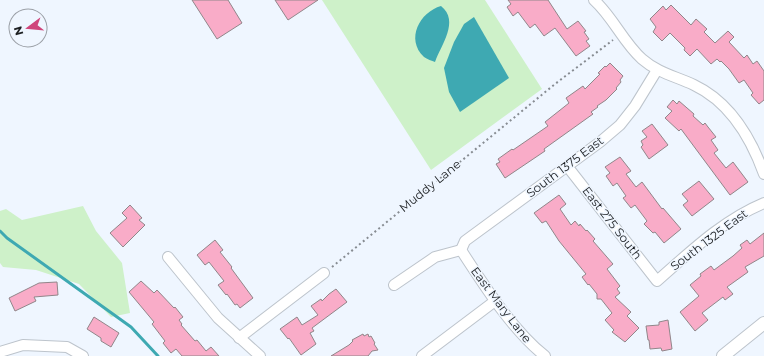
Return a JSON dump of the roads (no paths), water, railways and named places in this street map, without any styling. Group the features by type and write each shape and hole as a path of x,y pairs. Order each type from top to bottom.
{"street":[{"path":"594,0 642,58 657,70 696,86 722,103 739,124 750,141 764,174"},
{"name":"South 1375 East","path":"461,250 465,241 600,142 620,125 635,106 657,70"},
{"name":"East 275 South","path":"567,166 657,281"},
{"name":"South 1325 East","path":"657,281 693,249 728,223 764,202"},
{"path":"394,285 435,257 461,250"},
{"name":"East Mary Lane","path":"461,250 495,301 534,347 545,356"},
{"path":"168,257 218,318 260,356"},
{"path":"239,338 324,273"},
{"path":"422,356 495,301"},
{"path":"723,356 764,323"},
{"path":"0,352 23,345 67,347 83,356"}],"water":[{"path":"441,6 449,19 449,26 445,41 435,62 424,57 418,50 415,35 421,20 433,9"},
{"path":"474,17 509,78 460,112 449,92 444,68 454,42 464,24"}],"waterway":[{"path":"0,231 7,238 131,327 158,356"}]}
